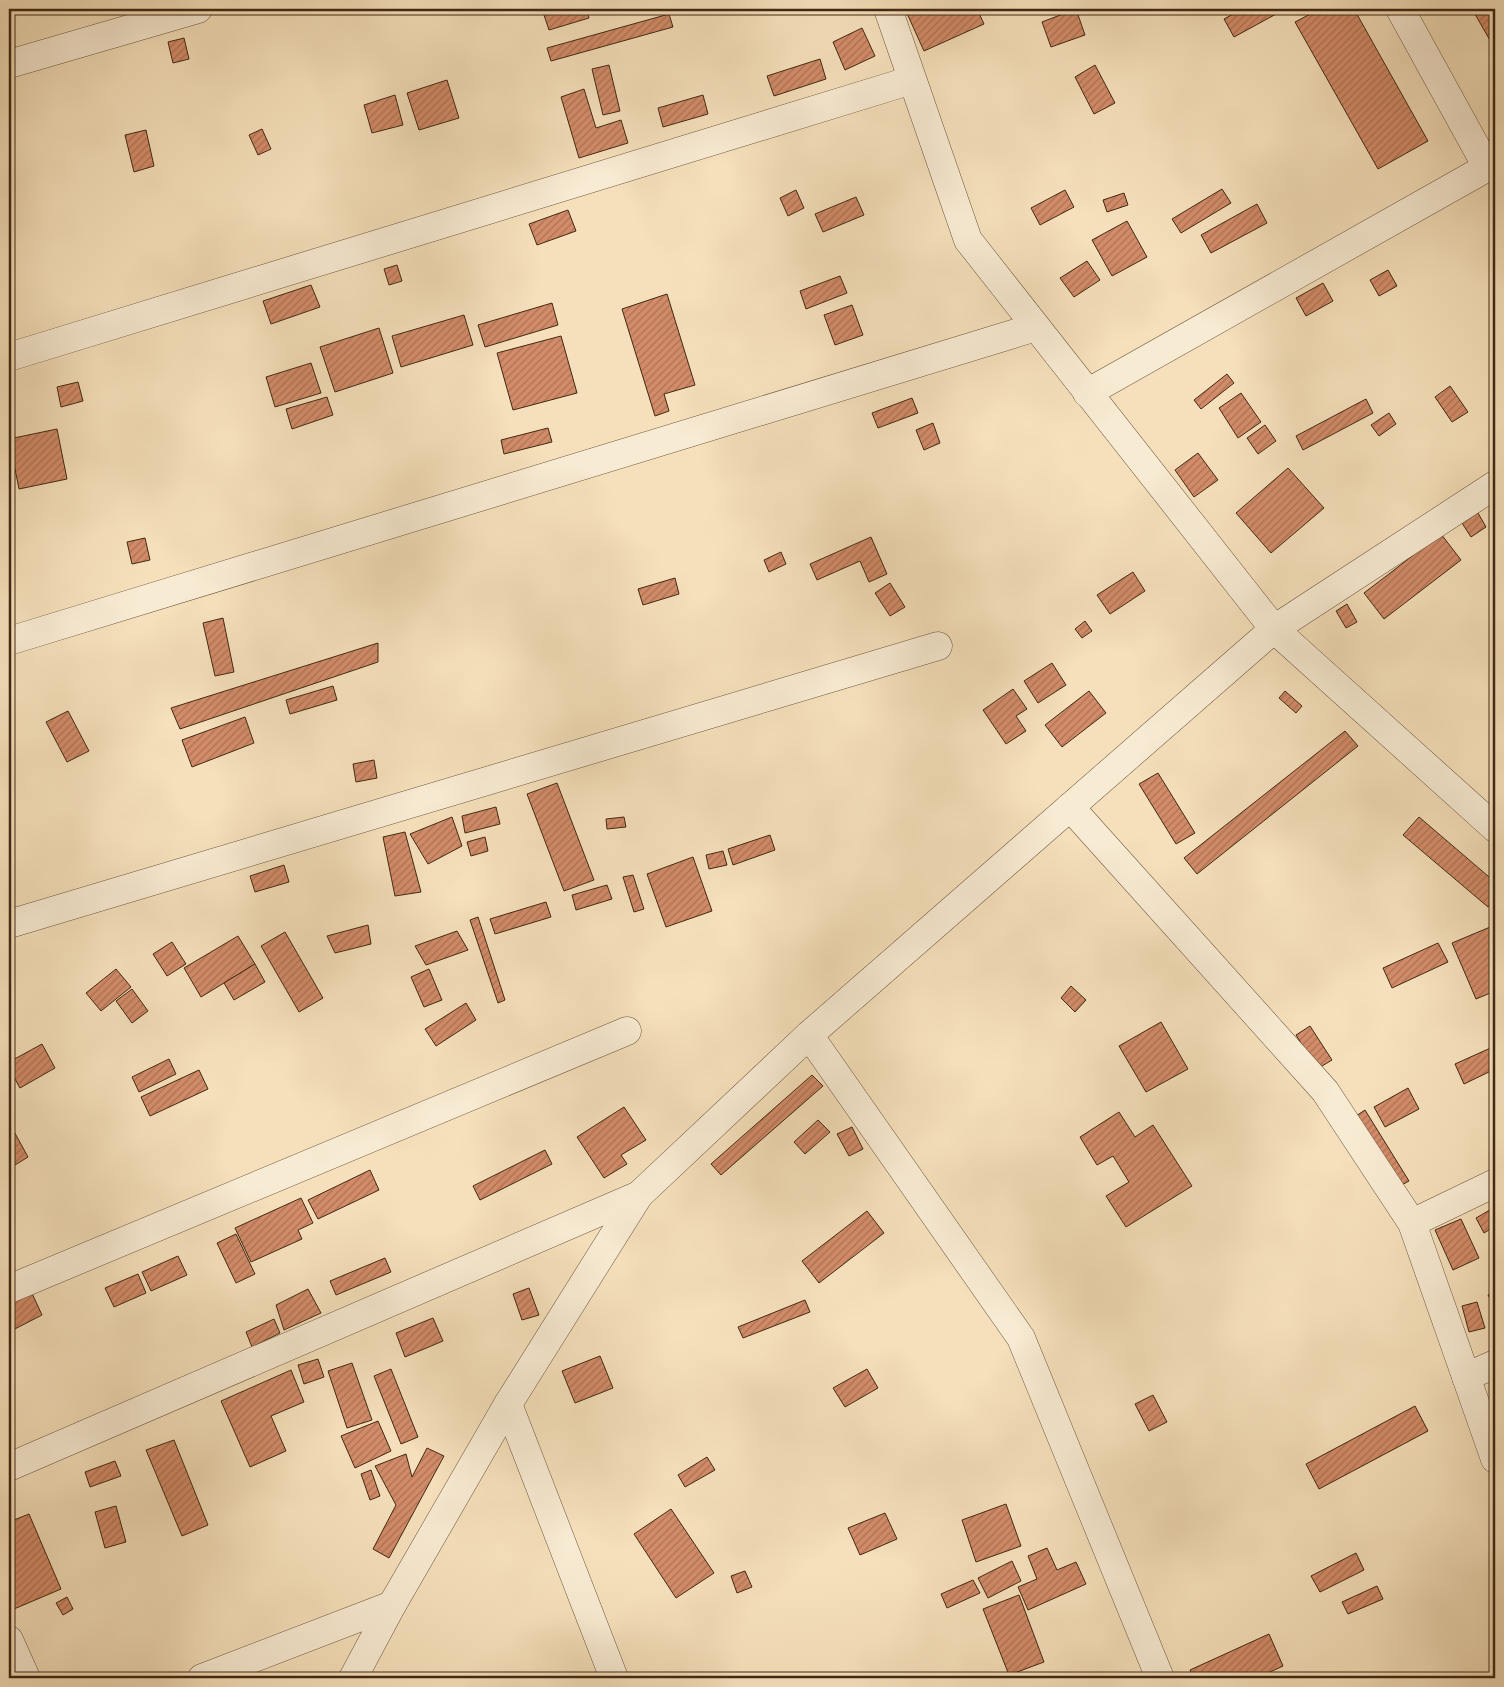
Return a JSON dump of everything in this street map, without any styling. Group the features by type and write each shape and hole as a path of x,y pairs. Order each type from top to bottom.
{"street":[{"path":"9,64 198,9"},
{"path":"888,9 968,240 1274,629 1495,828"},
{"path":"1088,393 1491,165 1400,9"},
{"path":"9,356 912,80"},
{"path":"9,641 1036,327"},
{"path":"353,1678 392,1605 508,1404 639,1195 809,1035 1274,629 1495,485"},
{"path":"9,924 938,646"},
{"path":"1070,806 1325,1091 1412,1223 1495,1459"},
{"path":"9,1290 627,1031"},
{"path":"809,1035 1021,1338 1160,1678"},
{"path":"1412,1223 1495,1183"},
{"path":"9,1467 639,1195"},
{"path":"1466,1377 1495,1364"},
{"path":"508,1404 614,1678"},
{"path":"202,1678 392,1605"},
{"path":"9,1640 26,1678"}],"building":[{"path":"542,9 587,9 589,18 549,30"},
{"path":"905,9 977,9 984,24 924,51"},
{"path":"1076,9 1085,35 1051,47 1042,22"},
{"path":"1242,9 1275,9 1278,13 1234,37 1224,19"},
{"path":"1320,9 1354,9 1428,141 1378,169 1295,22"},
{"path":"1472,9 1495,9 1495,49"},
{"path":"669,14 673,27 551,61 547,48"},
{"path":"862,28 875,56 845,70 833,42"},
{"path":"184,38 189,59 173,63 168,42"},
{"path":"820,59 826,79 774,96 767,76"},
{"path":"609,65 620,111 603,115 592,69"},
{"path":"1095,65 1115,103 1094,114 1075,77"},
{"path":"447,80 459,118 419,130 407,93"},
{"path":"584,89 596,128 621,120 628,143 579,158 561,97"},
{"path":"395,95 403,125 372,133 364,105"},
{"path":"703,95 708,114 663,127 658,108"},
{"path":"262,129 271,149 258,155 249,135"},
{"path":"146,130 154,166 134,172 125,135"},
{"path":"1222,189 1231,203 1181,233 1172,219"},
{"path":"796,190 804,208 788,216 780,198"},
{"path":"1065,190 1074,207 1040,225 1031,208"},
{"path":"1124,193 1128,205 1107,212 1103,200"},
{"path":"856,197 864,215 823,232 815,214"},
{"path":"1257,204 1267,223 1211,253 1201,235"},
{"path":"568,210 576,231 537,245 529,224"},
{"path":"1127,221 1147,257 1112,276 1092,240"},
{"path":"1087,261 1100,280 1074,297 1060,278"},
{"path":"397,265 402,281 389,285 384,269"},
{"path":"1388,270 1397,286 1379,296 1370,280"},
{"path":"840,276 847,293 806,309 800,291"},
{"path":"1323,283 1333,301 1306,316 1296,298"},
{"path":"311,285 320,307 271,324 263,301"},
{"path":"667,294 695,385 664,394 669,411 655,416 622,309"},
{"path":"552,303 558,325 485,347 478,325"},
{"path":"852,305 863,335 835,345 824,315"},
{"path":"464,315 473,345 401,367 392,336"},
{"path":"379,328 393,373 335,392 320,347"},
{"path":"561,336 577,393 513,410 497,353"},
{"path":"311,363 321,393 275,407 266,377"},
{"path":"1227,374 1234,383 1201,409 1194,400"},
{"path":"78,382 83,401 61,407 57,387"},
{"path":"1450,386 1468,412 1452,422 1435,397"},
{"path":"1241,393 1261,422 1238,438 1219,408"},
{"path":"327,397 333,415 292,429 286,409"},
{"path":"912,398 918,413 878,428 872,413"},
{"path":"1366,399 1373,413 1303,450 1296,436"},
{"path":"1389,413 1396,424 1379,436 1371,425"},
{"path":"933,423 940,443 924,450 916,430"},
{"path":"1265,425 1276,441 1258,454 1247,438"},
{"path":"548,428 552,442 504,454 501,440"},
{"path":"57,429 67,479 19,489 9,439"},
{"path":"1198,453 1218,480 1194,497 1175,470"},
{"path":"1288,468 1324,508 1271,553 1236,513"},
{"path":"1478,513 1486,527 1471,537 1462,523"},
{"path":"1441,534 1461,560 1384,619 1364,593"},
{"path":"871,537 887,574 869,582 860,561 817,580 810,564"},
{"path":"145,538 150,560 132,564 127,542"},
{"path":"781,552 786,564 769,572 764,560"},
{"path":"1133,572 1145,591 1110,614 1097,595"},
{"path":"675,578 679,594 643,605 638,589"},
{"path":"890,583 905,607 890,616 875,593"},
{"path":"1347,604 1357,622 1346,628 1336,611"},
{"path":"223,618 234,672 215,676 203,623"},
{"path":"1085,621 1092,631 1082,638 1075,629"},
{"path":"378,643 378,662 180,729 171,708"},
{"path":"1052,663 1066,685 1038,703 1024,681"},
{"path":"333,686 337,700 290,714 286,700"},
{"path":"1013,689 1027,709 1016,716 1026,731 1006,744 983,710"},
{"path":"1089,691 1106,713 1062,747 1045,725"},
{"path":"1285,691 1302,706 1296,713 1279,698"},
{"path":"68,711 89,751 67,762 46,722"},
{"path":"245,717 254,743 192,767 182,740"},
{"path":"1345,731 1358,746 1197,874 1184,858"},
{"path":"374,760 377,778 356,782 353,764"},
{"path":"1158,773 1195,833 1176,844 1139,784"},
{"path":"557,783 594,880 564,891 527,794"},
{"path":"496,807 500,824 465,833 462,816"},
{"path":"452,817 462,846 428,864 410,834"},
{"path":"624,817 626,827 607,829 606,819"},
{"path":"1419,817 1495,882 1495,899 1488,907 1403,835"},
{"path":"405,832 421,892 395,896 383,837"},
{"path":"770,835 775,850 733,865 728,849"},
{"path":"485,837 488,851 471,856 467,842"},
{"path":"723,851 727,865 709,869 706,855"},
{"path":"693,857 712,911 666,927 647,874"},
{"path":"284,865 289,882 255,892 250,876"},
{"path":"633,875 644,909 634,912 623,877"},
{"path":"607,885 612,899 576,910 572,895"},
{"path":"546,902 551,917 495,934 490,919"},
{"path":"478,917 505,1000 498,1003 470,920"},
{"path":"368,925 371,944 335,953 327,936"},
{"path":"1495,925 1495,991 1476,999 1452,943"},
{"path":"457,931 468,950 426,965 415,946"},
{"path":"285,932 323,998 299,1012 261,946"},
{"path":"238,936 255,964 201,997 184,968"},
{"path":"172,942 186,964 167,976 153,954"},
{"path":"1438,943 1448,962 1392,988 1383,968"},
{"path":"255,964 265,982 234,1000 224,983"},
{"path":"116,969 131,987 101,1011 86,993"},
{"path":"429,969 442,1000 424,1007 411,977"},
{"path":"1071,986 1086,1000 1075,1012 1061,998"},
{"path":"132,989 148,1011 132,1023 116,1001"},
{"path":"466,1003 476,1020 436,1046 425,1029"},
{"path":"1161,1022 1188,1069 1146,1092 1119,1046"},
{"path":"1310,1026 1332,1060 1317,1069 1296,1035"},
{"path":"42,1044 55,1068 20,1088 9,1068 9,1062"},
{"path":"1495,1046 1495,1069 1464,1084 1455,1064"},
{"path":"169,1059 176,1074 139,1092 132,1077"},
{"path":"199,1070 208,1089 150,1116 141,1097"},
{"path":"812,1075 823,1086 721,1175 711,1164"},
{"path":"1408,1088 1419,1109 1385,1127 1374,1107"},
{"path":"624,1107 646,1140 621,1155 627,1164 604,1178 577,1137"},
{"path":"1365,1110 1409,1181 1400,1186 1356,1116"},
{"path":"1119,1112 1135,1137 1153,1125 1192,1186 1126,1227 1106,1196 1129,1182 1113,1156 1097,1165 1080,1137"},
{"path":"818,1120 830,1132 805,1154 794,1142"},
{"path":"11,1126 28,1157 15,1165 9,1154 9,1127"},
{"path":"852,1127 863,1149 849,1156 837,1134"},
{"path":"545,1150 552,1164 480,1200 473,1186"},
{"path":"370,1170 379,1190 318,1219 308,1200"},
{"path":"301,1198 313,1223 298,1230 302,1239 251,1262 235,1228"},
{"path":"1495,1207 1495,1226 1484,1233 1476,1218"},
{"path":"867,1211 884,1233 819,1283 802,1261"},
{"path":"1461,1219 1479,1258 1453,1270 1435,1230"},
{"path":"236,1234 255,1274 236,1283 217,1243"},
{"path":"178,1256 187,1275 151,1291 142,1272"},
{"path":"385,1258 391,1272 336,1295 330,1281"},
{"path":"138,1274 146,1293 114,1307 105,1288"},
{"path":"529,1288 539,1315 522,1320 513,1294"},
{"path":"30,1289 42,1315 9,1332 9,1300"},
{"path":"308,1289 321,1313 284,1330 276,1305"},
{"path":"1495,1292 1495,1308 1488,1295"},
{"path":"805,1300 810,1312 743,1338 738,1327"},
{"path":"1477,1302 1485,1328 1469,1332 1462,1306"},
{"path":"433,1318 443,1341 405,1357 396,1333"},
{"path":"274,1319 280,1333 252,1347 246,1332"},
{"path":"600,1356 613,1388 575,1403 562,1371"},
{"path":"318,1359 324,1377 304,1384 298,1365"},
{"path":"352,1363 372,1420 347,1428 328,1371"},
{"path":"391,1369 418,1437 401,1444 374,1376"},
{"path":"867,1369 878,1388 845,1407 833,1388"},
{"path":"291,1370 304,1402 271,1416 286,1451 250,1467 221,1401"},
{"path":"1153,1395 1167,1422 1149,1431 1135,1404"},
{"path":"1415,1406 1428,1431 1319,1489 1306,1464"},
{"path":"378,1421 391,1451 355,1468 341,1436"},
{"path":"174,1440 208,1525 182,1536 146,1450"},
{"path":"427,1448 444,1456 389,1558 373,1549 396,1505 375,1466 406,1454 412,1477"},
{"path":"707,1457 715,1470 685,1487 678,1475"},
{"path":"115,1461 121,1476 90,1487 85,1472"},
{"path":"371,1470 380,1496 370,1500 361,1474"},
{"path":"1006,1504 1021,1546 976,1562 962,1520"},
{"path":"116,1506 126,1542 105,1548 95,1512"},
{"path":"671,1509 714,1573 676,1598 634,1534"},
{"path":"885,1513 897,1539 860,1555 848,1528"},
{"path":"29,1514 61,1589 14,1609 9,1598 9,1522"},
{"path":"1047,1548 1057,1570 1076,1562 1086,1584 1028,1610 1018,1587 1037,1579 1028,1556"},
{"path":"1356,1553 1364,1570 1320,1592 1311,1576"},
{"path":"1012,1561 1021,1581 988,1598 978,1578"},
{"path":"745,1571 752,1587 737,1593 731,1576"},
{"path":"973,1580 980,1593 947,1608 941,1594"},
{"path":"1377,1586 1383,1599 1348,1614 1342,1602"},
{"path":"1019,1595 1044,1662 1009,1675 983,1609"},
{"path":"67,1597 73,1609 63,1615 56,1603"},
{"path":"1269,1634 1283,1666 1257,1678 1194,1678 1190,1670"}]}
